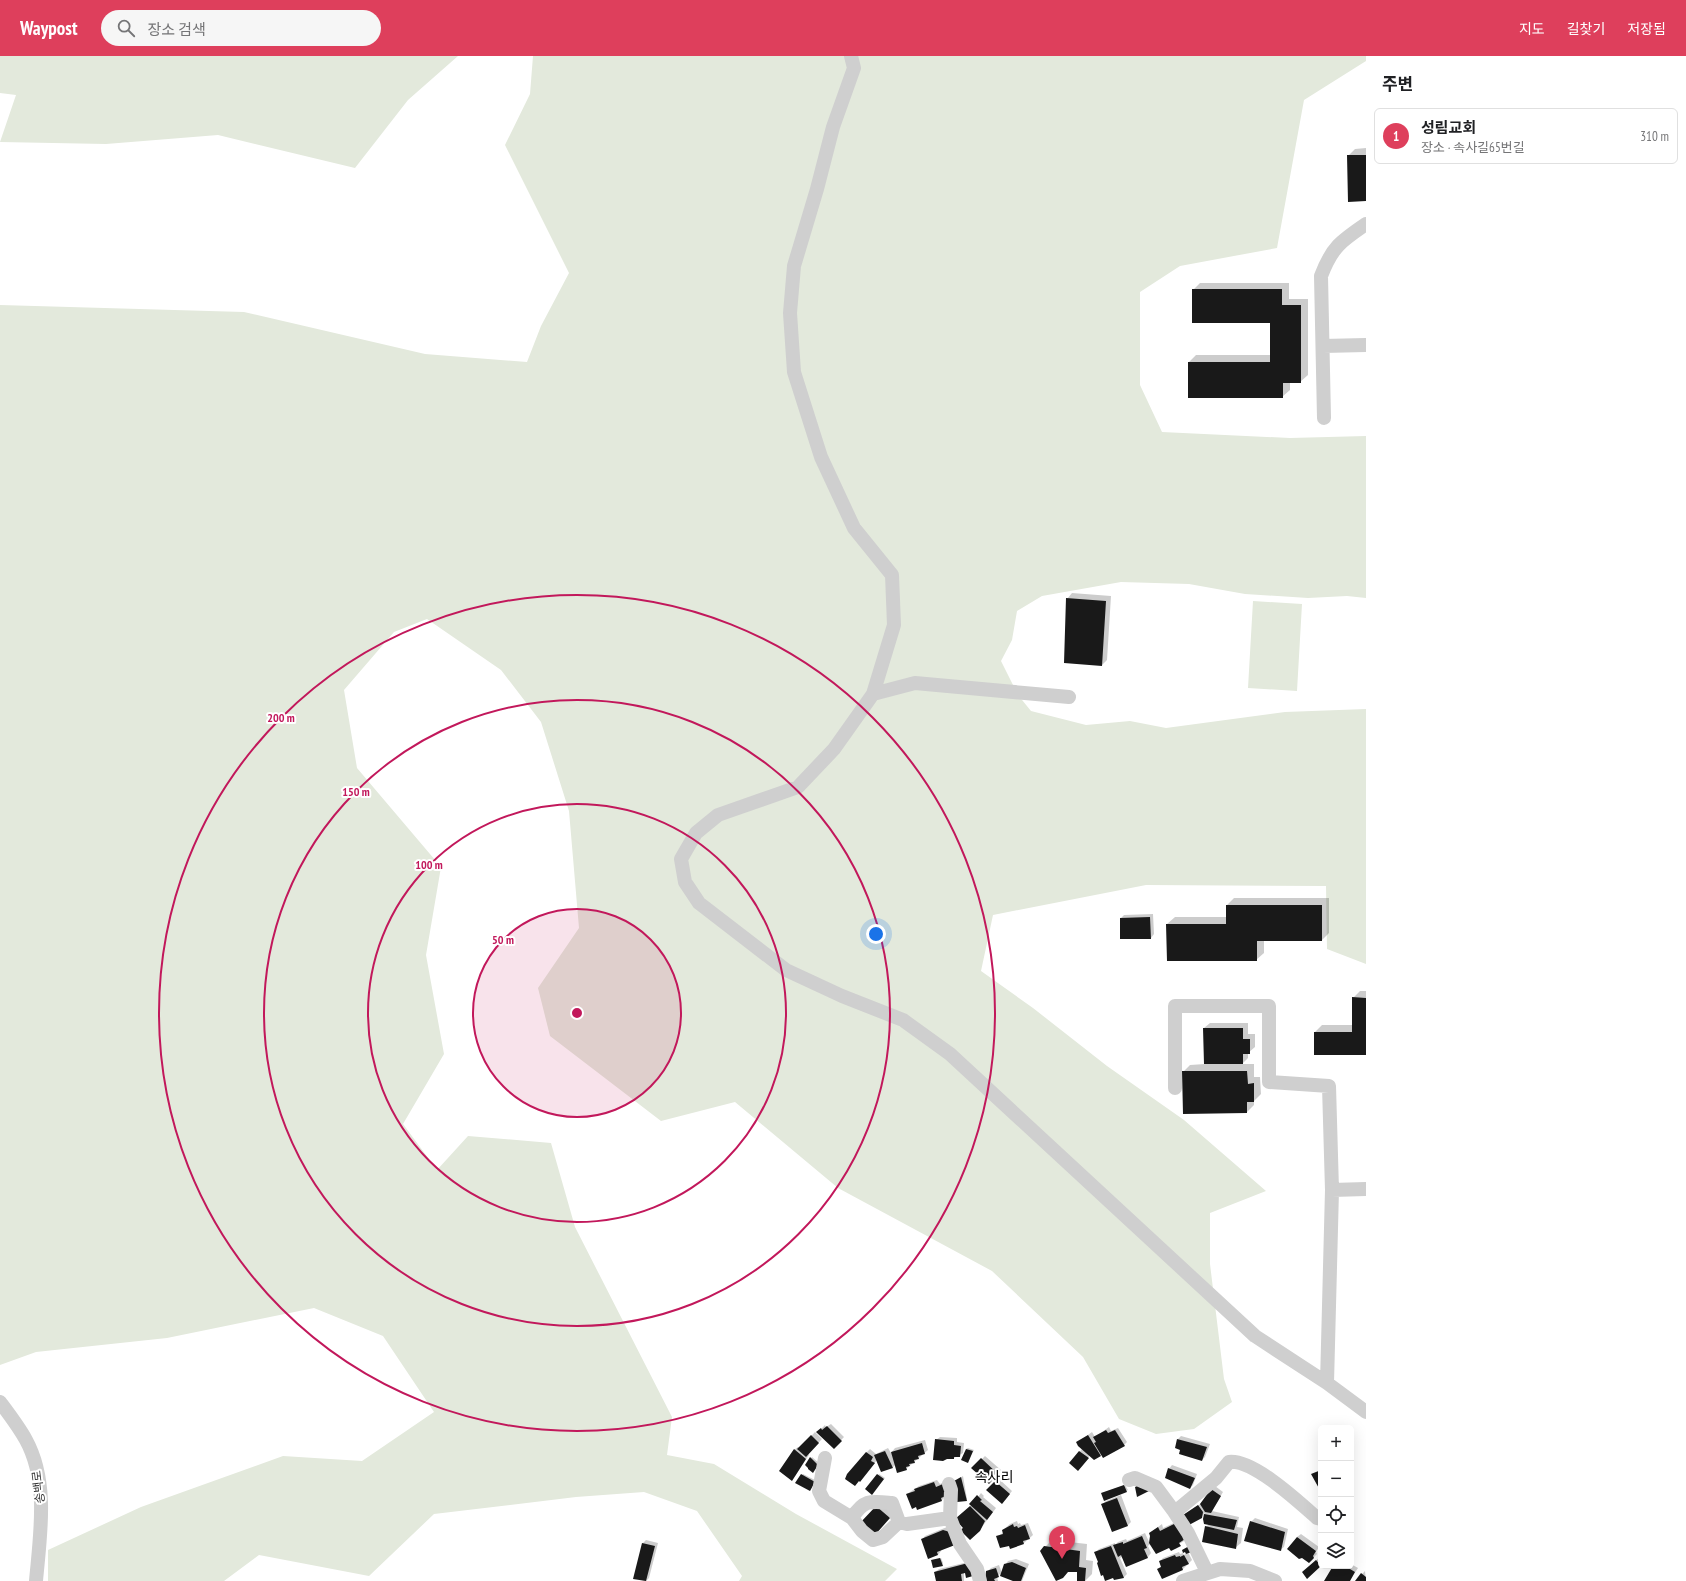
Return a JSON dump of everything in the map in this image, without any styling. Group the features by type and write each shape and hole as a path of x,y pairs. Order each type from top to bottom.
{"street":[{"path":"851,56 854,68 833,127 817,189 794,266 790,313 794,372 821,456 854,528 892,575 894,625 873,694 834,749 798,787 718,815 696,833 681,859 685,882 699,903 786,970 842,996 903,1020 950,1054 1255,1336 1327,1383 1366,1412"},
{"path":"1324,418 1321,276 1329,257 1344,240 1366,224"},
{"path":"1323,346 1366,345"},
{"path":"873,694 915,683 1069,697"},
{"path":"1175,1088 1176,1006 1269,1006 1269,1082 1329,1086 1332,1190 1327,1383"},
{"path":"1332,1190 1366,1189"},
{"name":"송백로","path":"0,1402 27,1440 38,1472 41,1501 36,1581"},
{"path":"825,1458 819,1491 824,1501 852,1518 862,1531 873,1540 883,1537 899,1522"},
{"path":"1174,1512 1216,1478 1229,1462 1237,1461 1278,1484 1318,1518"},
{"path":"1129,1480 1135,1478 1156,1486 1188,1533 1207,1572"},
{"path":"949,1484 951,1490 950,1518 960,1544 977,1569 980,1581"},
{"path":"852,1518 858,1509 871,1501 892,1502 899,1522"},
{"path":"899,1522 907,1524 950,1518"},
{"path":"1183,1581 1220,1569 1250,1571 1275,1581"}],"shaded area":[{"path":"0,56 458,56 408,100 355,168 218,135 106,144 0,142 16,95 0,93"},
{"path":"533,56 1366,56 1366,61 1304,100 1277,248 1180,266 1140,292 1140,385 1162,432 1290,438 1366,436 1366,598 1347,596 1308,598 1245,594 1189,584 1121,582 1042,596 1017,611 1012,640 1001,661 1018,695 1031,711 1086,725 1130,721 1166,728 1285,712 1366,709 1366,964 1327,949 1326,886 1146,885 993,915 981,971 1033,1008 1107,1066 1184,1120 1266,1191 1210,1213 1210,1264 1224,1379 1232,1402 1194,1429 1156,1434 1119,1419 1083,1357 992,1271 838,1188 735,1102 661,1121 550,1036 538,988 579,928 569,811 541,722 501,670 427,619 394,632 344,690 357,768 441,867 426,955 444,1054 403,1124 437,1170 468,1136 551,1143 575,1227 672,1417 667,1455 714,1464 796,1514 897,1569 885,1581 739,1581 742,1576 697,1511 644,1492 576,1497 434,1514 369,1576 259,1555 224,1581 48,1581 48,1550 141,1507 283,1456 362,1461 434,1412 383,1336 314,1308 167,1338 36,1352 0,1365 0,305 244,312 425,354 527,362 541,326 569,273 505,145 530,94"},
{"path":"1253,601 1302,604 1297,691 1248,688"}],"building":[{"path":"1347,155 1366,155 1366,201 1348,202"},
{"path":"1192,289 1282,289 1282,305 1301,305 1301,383 1283,383 1283,398 1188,398 1188,362 1270,362 1270,323 1192,323"},
{"path":"1066,598 1106,601 1102,666 1064,663"},
{"path":"1226,905 1322,905 1322,941 1257,941 1257,961 1167,961 1166,924 1226,924"},
{"path":"1150,917 1151,939 1120,939 1120,918"},
{"path":"1352,997 1366,998 1366,1055 1314,1055 1314,1032 1352,1032"},
{"path":"1203,1028 1243,1028 1243,1039 1250,1039 1250,1054 1243,1054 1243,1064 1204,1064"},
{"path":"1182,1071 1247,1071 1248,1084 1254,1083 1254,1102 1247,1102 1247,1113 1183,1114"},
{"path":"827,1426 842,1441 834,1449 816,1432"},
{"path":"1106,1430 1108,1433 1115,1430 1125,1446 1103,1458 1094,1443 1096,1442 1093,1437"},
{"path":"811,1435 819,1443 806,1457 797,1449"},
{"path":"1088,1435 1101,1456 1094,1460 1078,1446 1076,1442"},
{"path":"935,1439 954,1441 954,1445 961,1446 960,1457 954,1457 954,1459 947,1459 943,1461 933,1460"},
{"path":"1177,1439 1207,1447 1202,1461 1179,1454 1180,1450 1175,1448"},
{"path":"922,1443 925,1454 918,1456 919,1459 914,1460 915,1463 909,1464 910,1466 906,1467 907,1470 897,1473 891,1452"},
{"path":"794,1449 806,1459 792,1481 779,1471"},
{"path":"966,1449 973,1451 968,1463 961,1460"},
{"path":"885,1451 893,1468 881,1472 874,1455"},
{"path":"1079,1451 1089,1458 1078,1471 1069,1463"},
{"path":"866,1452 873,1457 871,1461 875,1463 855,1486 845,1479 847,1474"},
{"path":"810,1457 818,1465 813,1473 805,1465"},
{"path":"981,1458 998,1474 989,1484 971,1468"},
{"path":"1168,1468 1195,1478 1190,1489 1165,1478"},
{"path":"1318,1471 1318,1487 1311,1474"},
{"path":"801,1474 815,1482 810,1491 795,1483"},
{"path":"877,1474 884,1479 872,1495 865,1489"},
{"path":"961,1477 967,1501 957,1502 954,1481"},
{"path":"995,1481 1010,1494 1002,1504 986,1490"},
{"path":"934,1482 936,1487 943,1484 948,1495 941,1498 942,1501 917,1510 916,1507 912,1509 906,1494 915,1491 914,1489"},
{"path":"1141,1484 1151,1490 1137,1497 1135,1487"},
{"path":"1124,1485 1127,1492 1104,1501 1101,1493"},
{"path":"1211,1489 1221,1496 1211,1513 1205,1512 1200,1504"},
{"path":"977,1495 982,1500 980,1501 993,1512 987,1520 969,1504"},
{"path":"1117,1498 1128,1526 1112,1532 1101,1504"},
{"path":"1198,1505 1203,1512 1202,1518 1189,1525 1183,1515"},
{"path":"876,1506 890,1518 875,1535 860,1523"},
{"path":"970,1506 985,1521 980,1531 970,1540 960,1530 963,1528 955,1519"},
{"path":"1204,1514 1237,1520 1234,1530 1204,1524"},
{"path":"1250,1521 1285,1532 1281,1551 1244,1541"},
{"path":"1176,1523 1185,1539 1179,1543 1181,1546 1171,1551 1169,1548 1156,1554 1149,1543 1149,1533 1158,1527 1160,1531"},
{"path":"1013,1524 1014,1527 1017,1526 1018,1528 1025,1525 1030,1539 1023,1541 1024,1544 1010,1549 1009,1546 1000,1548 996,1536 1003,1534 1002,1530"},
{"path":"1205,1526 1238,1534 1236,1549 1202,1542"},
{"path":"943,1530 950,1532 955,1545 937,1552 938,1555 928,1559 921,1539"},
{"path":"1142,1536 1147,1548 1144,1549 1148,1558 1126,1567 1121,1555 1118,1557 1113,1545 1123,1542 1123,1544"},
{"path":"1297,1537 1316,1551 1313,1556 1314,1558 1309,1563 1302,1558 1299,1559 1287,1549"},
{"path":"642,1543 655,1546 646,1581 633,1579"},
{"path":"1191,1545 1194,1551 1186,1554 1185,1552 1183,1553 1182,1550"},
{"path":"1044,1546 1080,1551 1079,1567 1086,1568 1085,1581 1077,1581 1077,1572 1068,1572 1063,1578 1056,1581 1040,1551"},
{"path":"1111,1546 1124,1578 1114,1580 1113,1578 1105,1581 1103,1575 1101,1576 1094,1552"},
{"path":"1175,1555 1176,1557 1180,1557 1184,1555 1189,1564 1182,1567 1183,1570 1162,1579 1157,1569 1161,1567 1159,1561"},
{"path":"940,1558 943,1566 933,1568 931,1560"},
{"path":"1316,1560 1318,1562 1318,1569 1307,1579 1302,1572"},
{"path":"1012,1562 1026,1568 1021,1581 1013,1581 1000,1576 1004,1564"},
{"path":"968,1563 973,1576 966,1578 965,1573 961,1574 962,1581 936,1581 934,1572"},
{"path":"996,1568 999,1577 994,1579 995,1581 985,1581 986,1571"},
{"path":"1331,1569 1350,1569 1355,1572 1350,1581 1324,1581"},
{"path":"1361,1573 1366,1577 1366,1581 1355,1581"}],"place":[{"name":"성림교회","path":"1062,1559"}],"district":[{"name":"속사리","path":"994,1477"}]}
